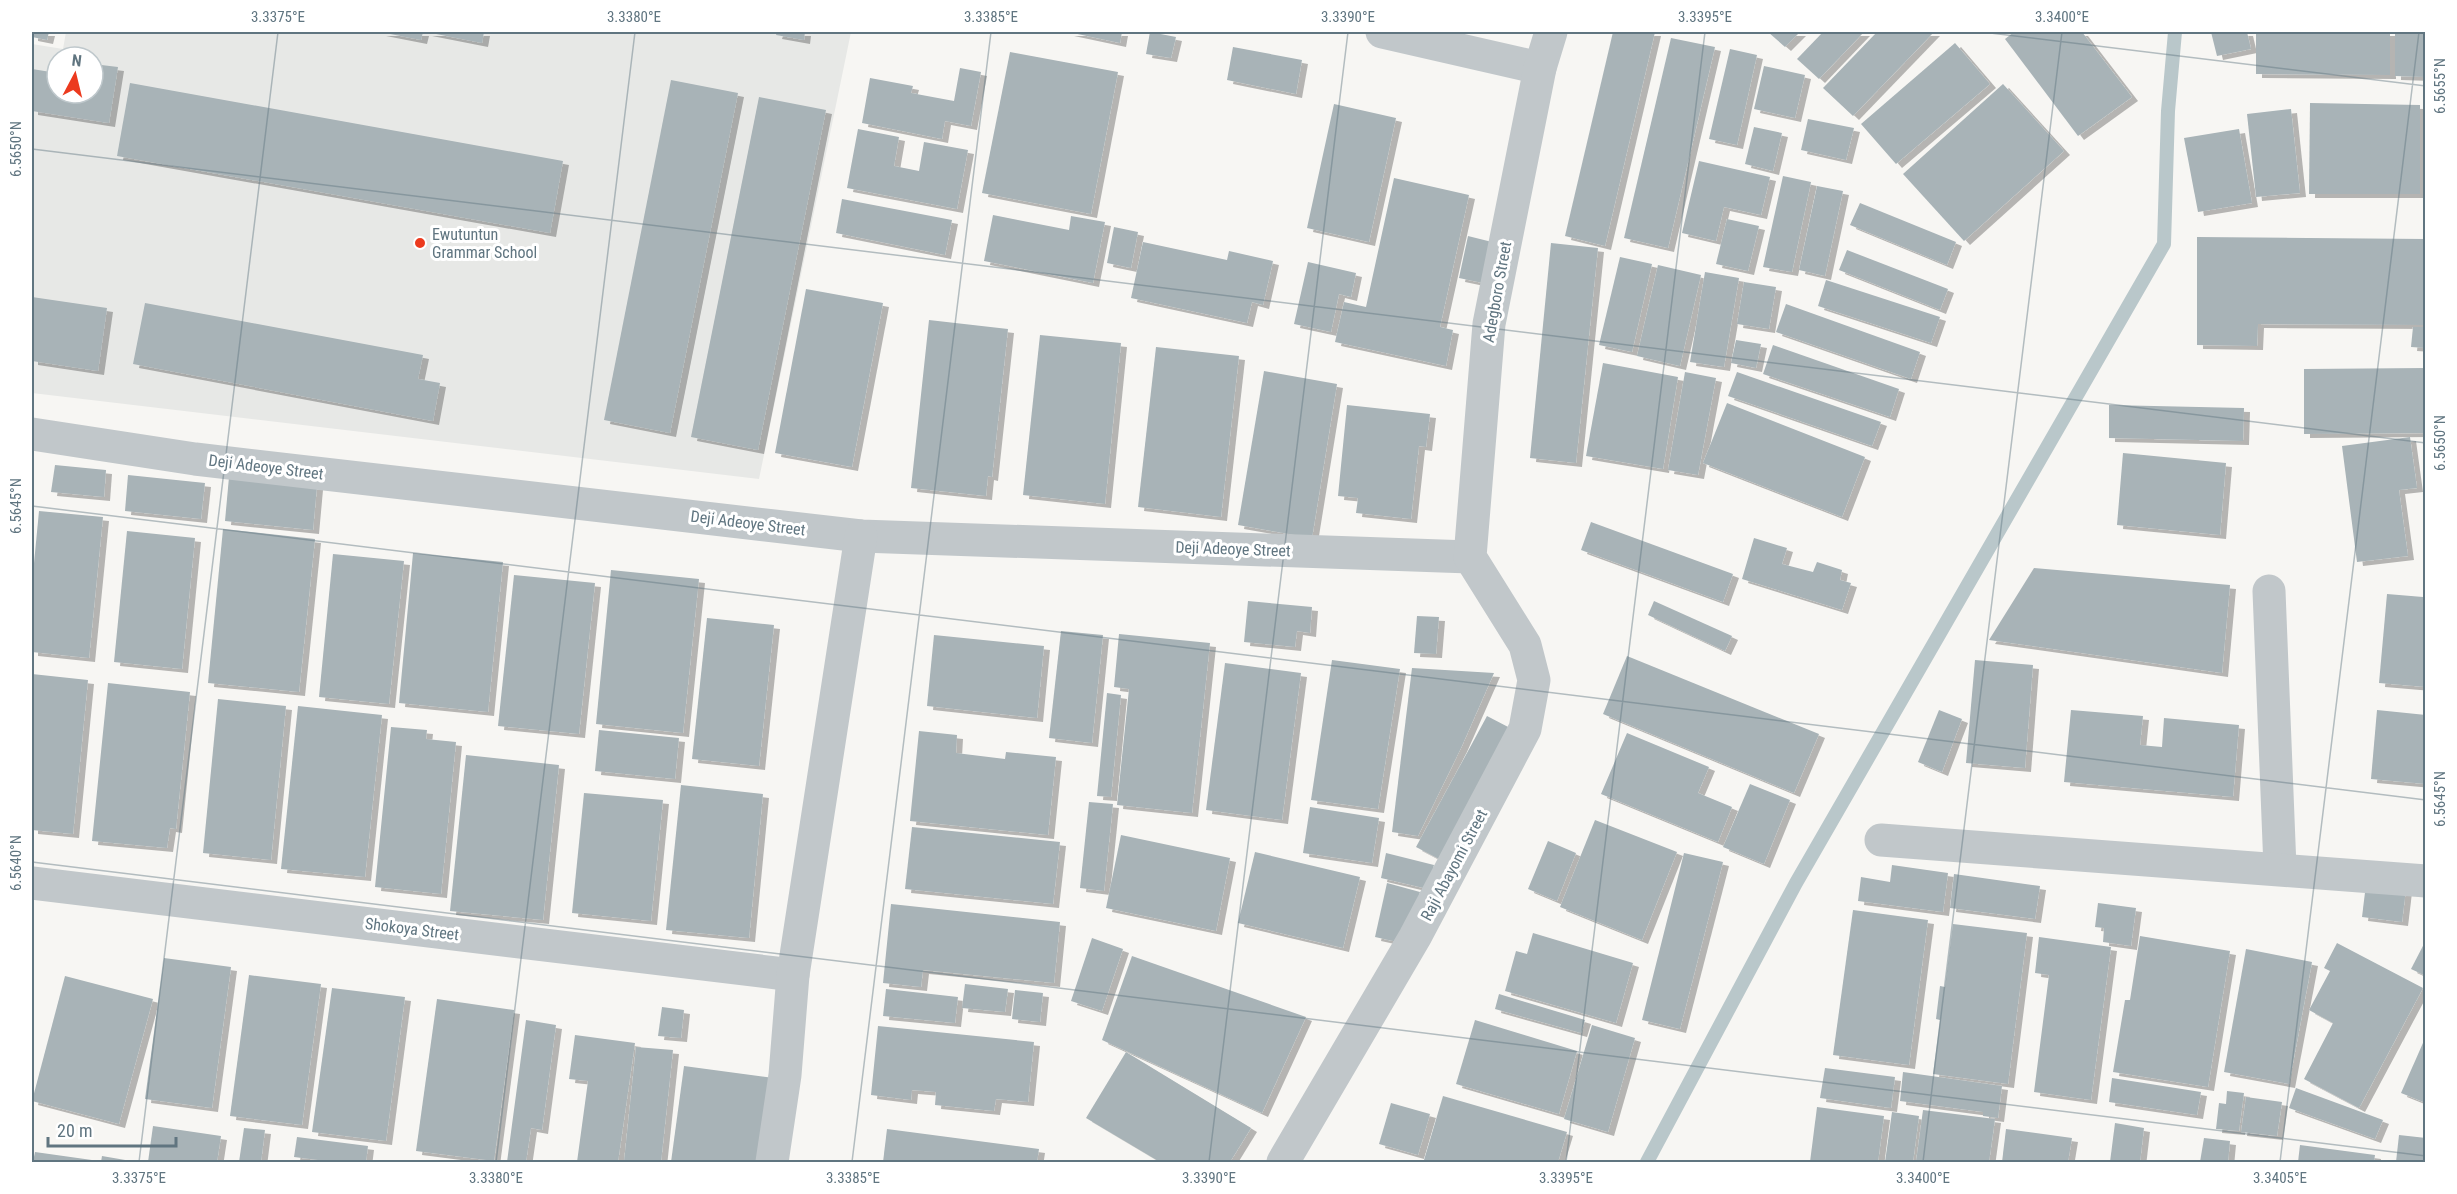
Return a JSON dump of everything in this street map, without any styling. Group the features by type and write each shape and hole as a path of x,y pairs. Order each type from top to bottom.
{"street":[{"path":"1382,32 1540,68"},
{"name":"Adegboro Street","path":"1470,557 1489,324 1540,68 1551,32"},
{"name":"Deji Adeoye Street","path":"32,434 195,459 861,536 1470,557"},
{"path":"772,1162 785,1075 793,975 861,536"},
{"name":"Raji Abayomi Street","path":"1283,1162 1415,937 1525,729 1534,680 1525,645 1470,557"},
{"path":"2269,591 2280,868"},
{"path":"1881,840 2280,868 2426,881"},
{"name":"Shokoya Street","path":"32,884 793,975"}],"shaded area":[{"name":"Ewutuntun Grammar School","path":"66,32 851,32 759,479 32,393 32,44 45,46 45,105 105,105 105,45 64,45"}],"building":[{"path":"32,32 49,32 47,40 32,37"},
{"path":"380,32 423,32 421,40"},
{"path":"426,32 484,32 482,43"},
{"path":"777,32 805,32 804,40 776,35"},
{"path":"1068,32 1122,32 1120,43"},
{"path":"1150,32 1176,37 1171,58 1146,54"},
{"path":"1613,32 1655,32 1605,246 1565,236"},
{"path":"1768,32 1800,32 1785,47"},
{"path":"1823,32 1864,32 1819,79 1797,59"},
{"path":"1877,32 1934,32 1853,116 1823,88"},
{"path":"2014,32 2082,32 2132,97 2078,136 2005,39"},
{"path":"2211,32 2247,32 2251,49 2217,56"},
{"path":"2256,32 2390,32 2390,75 2256,74"},
{"path":"2395,32 2426,32 2426,77 2395,76"},
{"path":"1671,38 1715,47 1668,248 1624,238"},
{"path":"1955,43 1990,84 1896,164 1861,124"},
{"path":"1233,47 1302,60 1296,94 1227,80"},
{"path":"1730,49 1757,55 1737,145 1709,139"},
{"path":"1010,52 1118,72 1091,214 982,193"},
{"path":"105,65 118,67 109,123 32,111 32,69 45,71 45,105 105,105"},
{"path":"1764,66 1805,75 1795,118 1754,109"},
{"path":"960,68 981,72 971,126 945,121 942,139 862,123 870,78 913,86 911,93 954,101"},
{"path":"671,80 738,93 670,433 604,420"},
{"path":"130,83 563,161 550,233 117,156"},
{"path":"2003,84 2064,151 1964,241 1903,174"},
{"path":"759,97 826,110 758,450 691,437"},
{"path":"2310,103 2420,105 2420,194 2309,194"},
{"path":"1334,104 1396,118 1369,242 1307,228"},
{"path":"2291,109 2300,193 2256,197 2247,114"},
{"path":"1808,119 1854,128 1846,160 1801,150"},
{"path":"1754,127 1782,133 1773,171 1745,164"},
{"path":"858,129 899,137 894,166 919,171 924,142 968,150 957,209 847,188"},
{"path":"2239,129 2252,203 2198,212 2184,138"},
{"path":"1699,161 1770,177 1761,215 1724,207 1716,241 1682,233"},
{"path":"1783,176 1811,182 1792,272 1763,267"},
{"path":"1394,178 1469,195 1440,327 1453,330 1446,366 1335,342 1344,302 1366,307"},
{"path":"1817,186 1843,191 1825,276 1799,270"},
{"path":"842,199 952,220 945,255 836,233"},
{"path":"1860,203 1956,242 1947,265 1850,225"},
{"path":"993,215 1069,230 1071,216 1105,222 1093,283 984,261"},
{"path":"1727,219 1759,226 1748,271 1716,264"},
{"path":"1114,227 1138,232 1131,268 1107,263"},
{"path":"1468,236 1492,242 1483,283 1459,278"},
{"path":"2197,237 2426,239 2426,325 2258,324 2257,346 2197,345"},
{"path":"1143,242 1227,260 1229,251 1273,261 1263,305 1252,302 1247,323 1131,298"},
{"path":"1551,243 1598,248 1576,463 1530,458"},
{"path":"1847,250 1948,289 1940,310 1839,270"},
{"path":"1620,257 1652,264 1632,352 1599,345"},
{"path":"1308,262 1356,273 1351,297 1339,294 1331,332 1294,324"},
{"path":"1658,265 1701,275 1680,366 1637,356"},
{"path":"1705,272 1739,278 1724,367 1690,362"},
{"path":"1826,280 1940,317 1931,343 1818,306"},
{"path":"1744,282 1776,287 1769,329 1737,324"},
{"path":"806,289 883,303 852,467 775,453"},
{"path":"32,297 107,308 98,371 32,361"},
{"path":"145,303 423,355 418,379 440,383 433,421 133,364"},
{"path":"1786,304 1920,352 1911,379 1776,332"},
{"path":"929,320 1008,329 992,477 988,476 986,496 911,488"},
{"path":"2413,327 2426,327 2426,348 2411,347"},
{"path":"1040,335 1121,343 1105,504 1023,495"},
{"path":"1736,340 1761,344 1756,368 1731,363"},
{"path":"1773,345 1899,389 1890,417 1763,374"},
{"path":"1156,347 1239,356 1221,517 1138,507"},
{"path":"1603,363 1678,377 1663,469 1586,456"},
{"path":"2426,368 2426,433 2304,434 2304,369"},
{"path":"1264,371 1337,384 1312,538 1238,525"},
{"path":"1685,372 1716,378 1698,475 1668,470"},
{"path":"1737,372 1881,422 1872,446 1728,396"},
{"path":"1727,403 1865,457 1842,517 1703,463"},
{"path":"1347,405 1430,414 1426,447 1419,446 1411,519 1356,513 1358,498 1338,496"},
{"path":"2109,405 2244,408 2243,441 2109,438"},
{"path":"2410,437 2417,488 2399,490 2408,556 2357,562 2342,446"},
{"path":"2123,453 2226,463 2220,535 2117,525"},
{"path":"55,465 106,470 104,497 51,492"},
{"path":"128,475 205,483 201,519 125,511"},
{"path":"229,477 317,486 313,530 225,521"},
{"path":"39,511 103,517 89,658 32,652 32,584"},
{"path":"1591,522 1733,574 1723,602 1581,550"},
{"path":"223,529 315,539 299,692 208,683"},
{"path":"127,531 195,538 182,669 114,662"},
{"path":"1754,538 1787,548 1782,564 1813,572 1817,562 1842,570 1840,580 1851,583 1842,610 1742,579"},
{"path":"413,553 503,562 488,712 399,703"},
{"path":"333,554 404,561 389,704 319,697"},
{"path":"2034,568 2230,585 2222,673 1989,640"},
{"path":"611,570 699,579 683,733 596,724"},
{"path":"514,575 595,583 579,734 498,726"},
{"path":"2387,594 2423,597 2426,687 2379,683"},
{"path":"1248,601 1312,607 1310,633 1297,631 1295,647 1244,642"},
{"path":"1654,601 1732,636 1725,651 1648,615"},
{"path":"1417,616 1439,617 1436,654 1414,653"},
{"path":"707,618 774,625 759,766 692,759"},
{"path":"1061,631 1103,635 1092,743 1049,738"},
{"path":"1119,634 1210,643 1192,813 1117,805 1129,689 1114,687"},
{"path":"934,635 1044,646 1037,718 927,706"},
{"path":"1627,656 1819,734 1794,793 1603,714"},
{"path":"1332,660 1400,669 1378,809 1311,800"},
{"path":"1975,660 2033,665 2025,768 1966,763"},
{"path":"1225,663 1301,673 1282,820 1206,810"},
{"path":"1412,668 1494,673 1418,836 1392,832"},
{"path":"32,674 88,680 73,834 32,830"},
{"path":"108,683 190,692 176,829 170,828 167,848 92,841"},
{"path":"1107,693 1121,695 1111,797 1097,796"},
{"path":"218,699 286,706 271,860 203,853"},
{"path":"298,706 382,715 365,877 281,869"},
{"path":"1939,710 1962,719 1942,772 1918,762"},
{"path":"2071,710 2143,716 2140,745 2162,747 2164,718 2239,725 2233,797 2064,782"},
{"path":"2377,710 2426,715 2426,784 2371,779"},
{"path":"1487,716 1512,729 1441,860 1416,847"},
{"path":"391,727 427,730 426,739 456,742 441,894 375,887"},
{"path":"599,730 679,738 675,779 595,771"},
{"path":"919,731 957,735 956,753 1005,759 1006,752 1056,757 1048,835 910,821"},
{"path":"1627,733 1709,767 1698,793 1732,807 1718,842 1601,794"},
{"path":"466,755 559,765 543,920 450,911"},
{"path":"1750,784 1790,800 1764,864 1723,847"},
{"path":"681,785 763,794 749,938 666,930"},
{"path":"584,793 663,800 651,921 572,913"},
{"path":"1089,802 1113,804 1104,891 1080,888"},
{"path":"1310,807 1379,818 1372,863 1303,853"},
{"path":"1595,820 1677,852 1642,940 1560,907"},
{"path":"912,827 1060,842 1053,904 905,889"},
{"path":"1121,835 1230,858 1216,931 1106,908"},
{"path":"1548,841 1576,853 1557,901 1528,889"},
{"path":"1255,852 1360,877 1343,948 1238,923"},
{"path":"1386,853 1434,865 1428,889 1381,878"},
{"path":"1684,853 1723,862 1680,1029 1642,1020"},
{"path":"1892,865 1948,873 1943,912 1858,901 1861,877 1890,882"},
{"path":"1954,874 2040,886 2035,919 1950,908"},
{"path":"1387,883 1420,892 1407,944 1375,937"},
{"path":"2366,884 2406,889 2402,922 2362,917"},
{"path":"2098,903 2136,908 2131,946 2103,942 2104,928 2095,927"},
{"path":"891,904 1060,922 1054,983 923,970 921,987 883,983"},
{"path":"1853,910 1928,920 1909,1065 1833,1055"},
{"path":"1953,924 2027,933 2008,1084 1933,1074 1940,1020 1936,1019 1940,986 1945,987"},
{"path":"1533,933 1633,963 1616,1023 1505,991 1516,951 1527,954"},
{"path":"2140,936 2230,951 2208,1087 2113,1072 2125,1000 2130,1000"},
{"path":"2039,937 2111,947 2091,1100 2034,1092 2049,975 2035,973"},
{"path":"1092,938 1123,949 1102,1011 1071,1001"},
{"path":"2426,940 2426,976 2411,969"},
{"path":"2337,943 2423,988 2359,1108 2304,1079 2333,1023 2309,1010 2330,971 2324,968"},
{"path":"2246,949 2312,962 2289,1084 2224,1072"},
{"path":"1132,956 1306,1017 1262,1113 1102,1040"},
{"path":"164,958 231,967 212,1108 145,1099"},
{"path":"249,975 321,984 302,1125 230,1116"},
{"path":"65,976 153,999 119,1124 32,1101"},
{"path":"965,984 1008,989 1005,1012 962,1008"},
{"path":"332,988 405,997 386,1141 312,1132"},
{"path":"886,989 958,997 955,1023 883,1016"},
{"path":"1015,990 1043,993 1040,1022 1012,1019"},
{"path":"1499,994 1585,1020 1581,1033 1495,1009"},
{"path":"437,999 514,1010 494,1161 416,1151"},
{"path":"662,1007 684,1010 681,1038 658,1036"},
{"path":"526,1020 556,1025 542,1130 531,1128 526,1162 507,1162"},
{"path":"1475,1020 1577,1051 1559,1114 1456,1084"},
{"path":"1592,1025 1635,1038 1608,1132 1564,1119"},
{"path":"878,1026 1034,1042 1028,1102 996,1099 994,1111 935,1105 936,1092 912,1090 911,1100 871,1095"},
{"path":"575,1035 635,1043 618,1162 577,1162 588,1081 569,1079"},
{"path":"2426,1036 2426,1103 2401,1093"},
{"path":"636,1047 673,1050 661,1162 624,1162"},
{"path":"1126,1052 1251,1128 1230,1162 1160,1162 1086,1118"},
{"path":"684,1066 781,1079 769,1162 671,1162"},
{"path":"1825,1068 1895,1077 1891,1108 1820,1098"},
{"path":"1903,1072 2002,1086 1998,1118 1983,1116 1983,1112 1900,1101"},
{"path":"2112,1078 2201,1092 2197,1115 2109,1102"},
{"path":"2296,1088 2383,1120 2375,1139 2289,1108"},
{"path":"2227,1091 2244,1093 2239,1131 2216,1129 2219,1103 2226,1104"},
{"path":"1443,1096 1567,1132 1558,1162 1424,1160"},
{"path":"2246,1097 2282,1102 2277,1136 2241,1132"},
{"path":"1391,1103 1430,1114 1418,1155 1379,1144"},
{"path":"1817,1107 1884,1116 1878,1162 1810,1162"},
{"path":"1923,1110 1995,1119 1989,1162 1916,1162"},
{"path":"1892,1112 1919,1116 1913,1162 1885,1162"},
{"path":"2115,1123 2144,1128 2140,1162 2110,1162"},
{"path":"153,1126 221,1136 217,1162 148,1162"},
{"path":"244,1128 265,1130 261,1162 239,1162"},
{"path":"887,1129 1039,1149 1037,1162 883,1162"},
{"path":"2006,1129 2072,1138 2068,1162 2002,1162"},
{"path":"2399,1135 2426,1138 2426,1162 2396,1162"},
{"path":"297,1137 368,1146 366,1162 334,1162 294,1157"},
{"path":"2204,1138 2230,1141 2228,1162 2200,1162"},
{"path":"2300,1145 2375,1155 2374,1162 2298,1162"},
{"path":"35,1152 99,1161 99,1162 33,1162"},
{"path":"102,1156 131,1161 131,1162 101,1162"}],"waterway":[{"path":"1647,1162 1796,883 2164,244 2168,111 2175,32"}],"place":[{"name":"Ewutuntun Grammar School","path":"420,243"}]}
